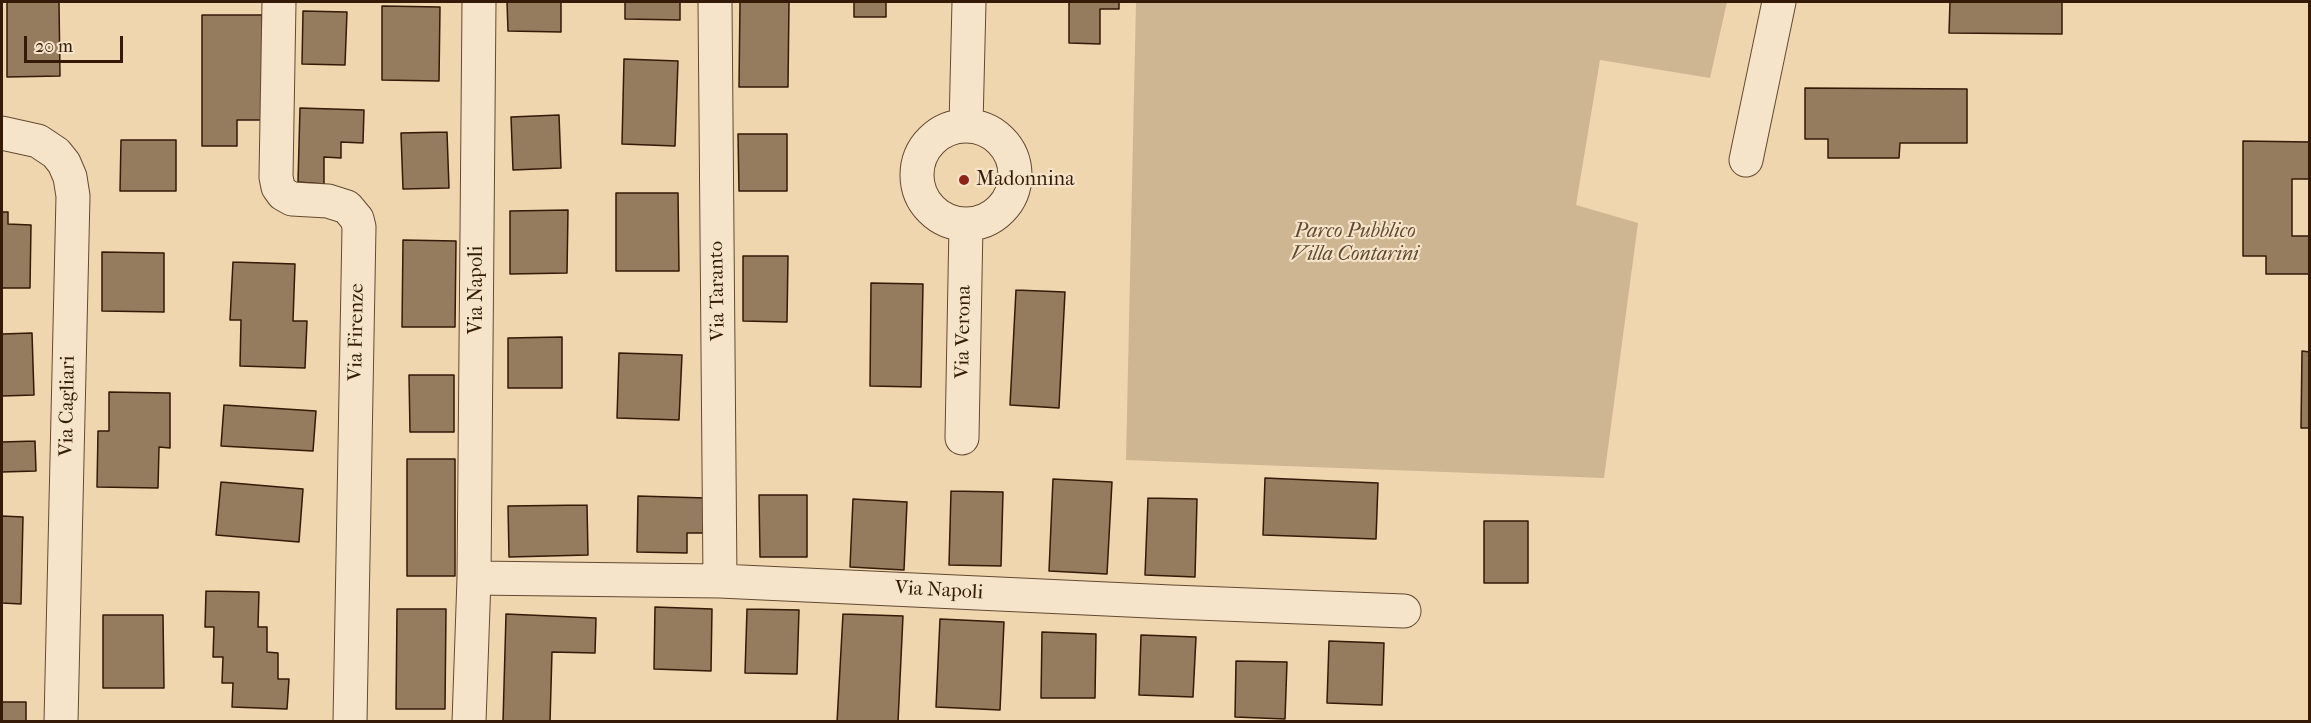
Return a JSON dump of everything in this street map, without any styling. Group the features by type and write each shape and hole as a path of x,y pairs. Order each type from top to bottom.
{"street":[{"name":"Via Firenze","path":"279,2 276,177 278,187 283,194 292,199 328,201 347,207 357,219 359,227 350,722"},
{"name":"Via Napoli","path":"469,722 474,578 479,2"},
{"name":"Via Taranto","path":"715,2 720,581"},
{"path":"966,125 969,2"},
{"path":"1746,160 1779,2"},
{"path":"966,125 982,128 996,135 1007,146 1014,160 1016,176 1014,191 1006,205 995,216 981,223 966,225 949,222 934,213 923,200 917,183 917,166 923,150 934,137 949,129 966,125"},
{"name":"Via Cagliari","path":"2,134 38,141 56,153 64,163 70,177 73,196 61,722"},
{"name":"Via Verona","path":"962,438 966,225"},
{"name":"Via Napoli","path":"474,578 720,581 1171,603 1404,611"}],"green space":[{"name":"Parco Pubblico Villa Contarini","path":"1136,2 1727,2 1710,78 1600,60 1576,205 1638,223 1604,478 1126,460"}],"building":[{"path":"7,2 59,2 60,76 7,77"},
{"path":"507,2 561,2 561,32 508,31"},
{"path":"625,2 680,2 680,20 625,19"},
{"path":"740,2 789,2 788,87 739,87"},
{"path":"854,2 886,2 886,17 854,17"},
{"path":"1069,2 1119,2 1119,9 1100,9 1100,44 1069,43"},
{"path":"1950,2 2062,2 2062,34 1949,33"},
{"path":"382,6 440,7 439,81 382,80"},
{"path":"303,11 347,12 345,65 302,64"},
{"path":"202,15 262,15 262,120 237,120 237,146 202,146"},
{"path":"624,59 678,61 675,146 622,144"},
{"path":"1805,88 1967,89 1967,143 1900,143 1899,158 1828,158 1828,139 1805,139"},
{"path":"300,108 364,110 363,143 341,142 341,158 324,157 324,184 298,182"},
{"path":"559,115 561,168 513,170 511,117"},
{"path":"447,132 449,188 403,189 401,133"},
{"path":"738,134 787,134 787,191 739,191"},
{"path":"121,140 176,140 176,191 120,191"},
{"path":"2243,141 2310,142 2310,179 2292,179 2292,236 2310,236 2310,274 2266,274 2266,256 2243,256"},
{"path":"616,193 678,193 679,271 616,271"},
{"path":"568,210 567,273 510,274 510,211"},
{"path":"2,212 8,212 8,224 31,225 30,288 2,288"},
{"path":"403,240 456,241 455,327 402,327"},
{"path":"102,252 164,253 164,312 102,311"},
{"path":"743,256 788,256 787,322 743,321"},
{"path":"233,262 295,264 293,321 307,321 305,368 240,366 241,320 230,320"},
{"path":"871,283 923,284 921,387 870,386"},
{"path":"1016,290 1065,292 1059,408 1010,405"},
{"path":"32,333 34,395 2,396 2,334"},
{"path":"562,337 562,388 508,388 508,338"},
{"path":"2302,351 2310,352 2310,428 2301,428"},
{"path":"619,353 682,355 679,420 617,418"},
{"path":"409,375 454,375 454,432 410,432"},
{"path":"109,392 170,393 170,448 159,447 158,488 97,487 98,431 109,431"},
{"path":"224,405 316,411 313,451 221,446"},
{"path":"35,441 36,471 2,472 2,442"},
{"path":"407,459 455,459 455,576 407,576"},
{"path":"1265,478 1378,483 1376,539 1263,535"},
{"path":"1053,479 1112,482 1107,574 1049,571"},
{"path":"221,482 303,489 299,542 216,535"},
{"path":"951,491 1003,492 1001,566 949,565"},
{"path":"759,495 807,495 807,557 760,557"},
{"path":"638,496 706,498 706,533 687,533 687,553 637,552"},
{"path":"1148,498 1197,499 1195,577 1145,575"},
{"path":"853,499 907,502 904,570 850,567"},
{"path":"587,505 588,555 509,557 508,506"},
{"path":"2,516 23,517 21,604 2,603"},
{"path":"1484,521 1528,521 1528,583 1484,583"},
{"path":"206,591 259,592 258,627 267,627 267,652 278,653 278,679 289,679 287,709 232,707 233,683 222,683 223,657 213,657 214,627 205,627"},
{"path":"655,607 712,609 711,671 654,669"},
{"path":"397,609 446,609 445,709 396,709"},
{"path":"747,609 799,610 797,674 745,673"},
{"path":"506,614 596,618 595,653 552,652 550,722 503,722"},
{"path":"843,614 903,616 898,722 837,722"},
{"path":"103,615 163,615 164,688 103,688"},
{"path":"940,619 1004,622 1000,710 936,707"},
{"path":"1042,632 1096,634 1095,698 1041,698"},
{"path":"1141,635 1196,637 1193,697 1139,695"},
{"path":"1329,641 1384,643 1382,705 1327,703"},
{"path":"1236,661 1287,662 1285,719 1235,717"},
{"path":"2,702 26,702 26,722 2,722"}],"place":[{"name":"Madonnina","path":"964,180"}]}
